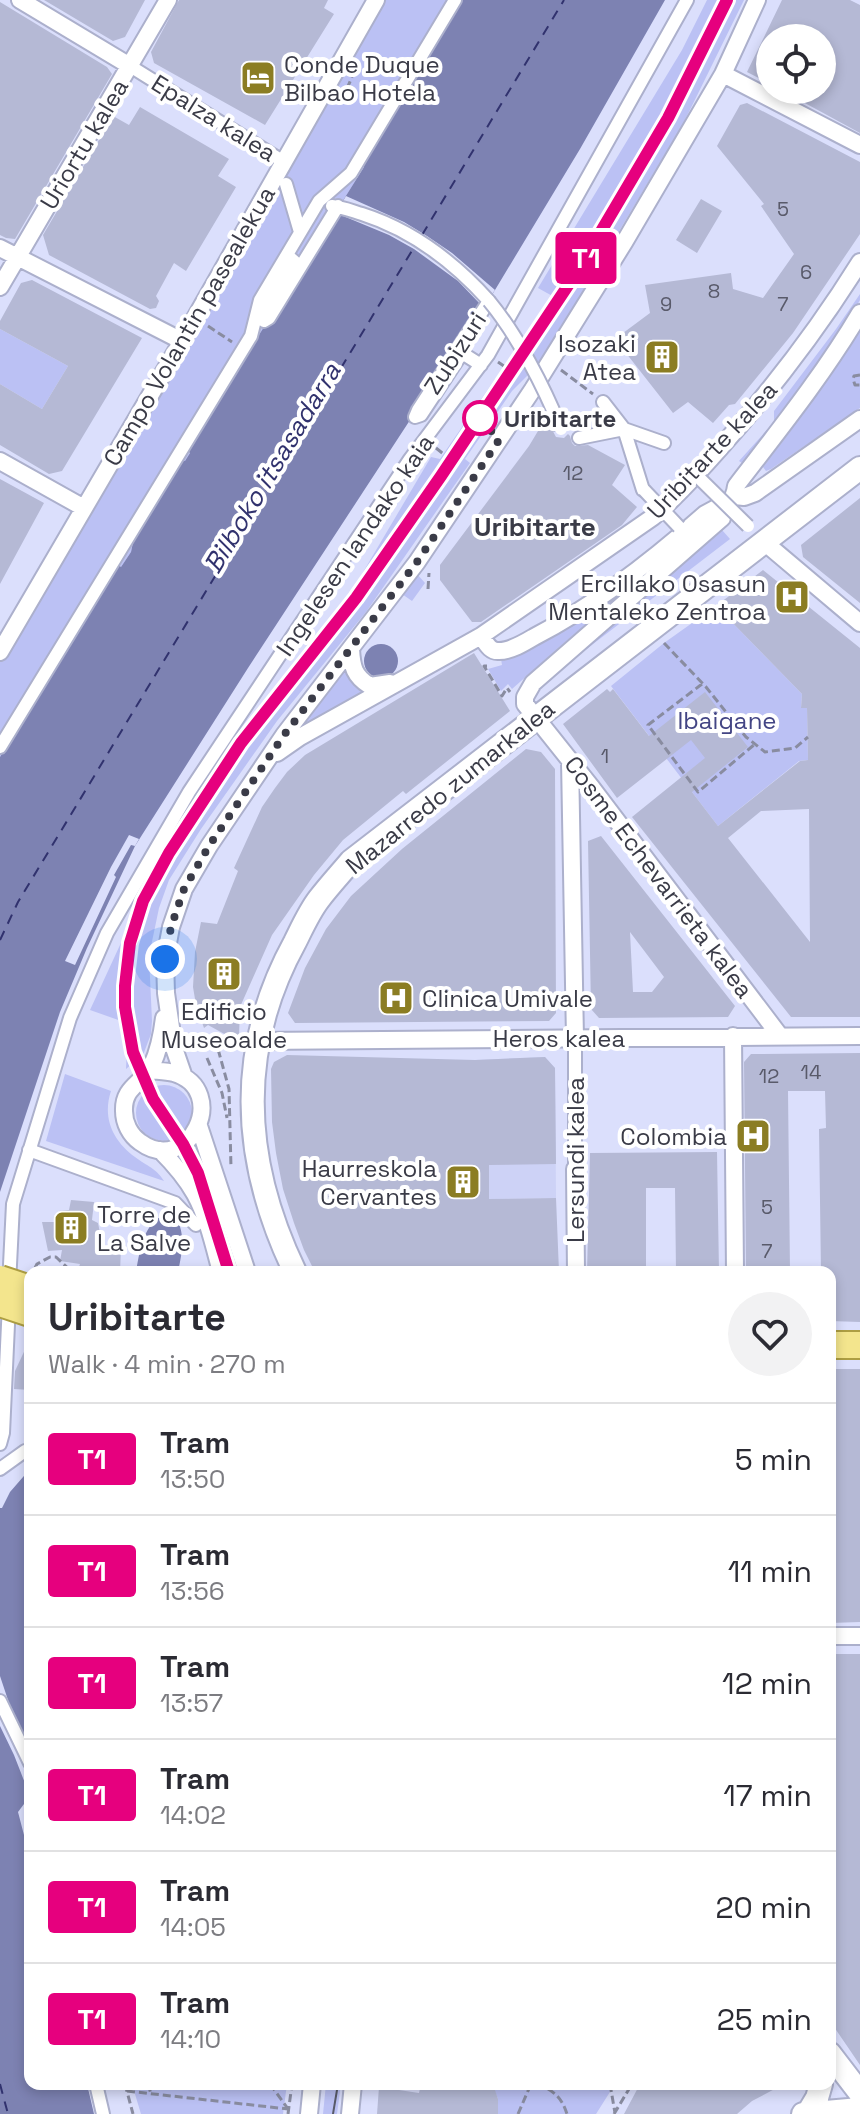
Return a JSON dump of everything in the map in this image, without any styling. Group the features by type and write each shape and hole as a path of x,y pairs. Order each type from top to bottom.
{"main road":[{"name":"Mazarredo zumarkalea","path":"292,1266 272,1218 258,1166 252,1113 257,1041 269,1001 288,955 317,901 351,861 536,718 756,534 860,468"},
{"path":"0,1279 24,1287"},
{"path":"0,1303 24,1311"},
{"path":"836,1345 860,1345"},
{"path":"836,2062 860,2093"},
{"path":"806,2113 819,2090"},
{"path":"806,2113 860,2109"}],"street":[{"name":"Epalza kalea","path":"20,0 284,162"},
{"name":"Uriortu kalea","path":"0,287 168,0"},
{"name":"Campo Volantin pasealekua","path":"0,652 376,0"},
{"name":"Campo Volantin pasealekua","path":"0,747 251,336 260,300 291,258 300,232 319,201 351,173 455,0"},
{"name":"Ingelesen landako kaia","path":"0,1444 3,1433 13,1204 70,1018 107,933 189,792 410,459 481,365 687,0"},
{"path":"149,1070 184,1077 198,1094 202,1115 199,1126 190,1139 176,1148 160,1150 137,1140 129,1131 123,1107 126,1095 149,1070 159,1047 166,993 165,959 171,927 184,889 209,846 284,735 417,562 533,389 723,74 757,0"},
{"path":"723,74 860,145"},
{"name":"Campo Volantin pasealekua","path":"286,184 300,232"},
{"name":"Zubizuri","path":"291,258 264,321 269,318 335,206 381,220 412,237 442,256 489,301 548,395 561,429"},
{"path":"0,248 182,341"},
{"name":"Uribitarte kalea","path":"269,758 300,737 481,636 646,523 676,497 757,407 830,309 860,262"},
{"name":"Zubizuri","path":"481,365 462,353 421,415 415,417 489,301"},
{"path":"536,718 525,704 525,697 533,683 722,518 736,486 798,406 860,313"},
{"path":"470,339 490,350"},
{"path":"603,402 624,429 644,490 682,529"},
{"path":"481,636 491,649 499,651 528,640 598,599 682,529 718,507 755,493 860,419"},
{"path":"579,438 624,429 664,443"},
{"path":"0,461 84,508"},
{"path":"691,470 756,534 860,623"},
{"name":"Uribitarte kalea","path":"351,649 352,667 361,681 370,686 377,687 407,678"},
{"name":"Cosme Echevarrieta kalea","path":"536,718 780,1036"},
{"name":"Lersundi kalea","path":"570,760 576,1266"},
{"path":"166,993 174,1048 184,1077"},
{"path":"733,1036 735,1266"},
{"name":"Heros kalea","path":"257,1041 860,1036"},
{"path":"199,1126 245,1266"},
{"path":"29,1150 175,1203 196,1225"},
{"path":"160,1150 195,1195 219,1266"},
{"path":"0,1469 24,1452"},
{"path":"836,1636 860,1636"},
{"path":"0,1701 24,1751"},
{"path":"97,2090 103,2114"},
{"path":"309,2114 311,2090"},
{"path":"350,2114 352,2090"}],"path":[{"path":"557,232 586,250"},
{"path":"204,323 243,349"},
{"path":"860,375 853,379 855,385 860,385"},
{"path":"571,378 603,402"},
{"path":"425,440 451,460"},
{"path":"664,643 746,737 765,752 795,748 808,737"},
{"path":"494,664 484,666 502,696 507,688"},
{"path":"702,684 648,725 698,792 755,744"},
{"path":"215,1038 229,1089 231,1179"},
{"path":"207,1058 222,1093 229,1128"},
{"path":"36,1266 50,1257 56,1257 66,1266"},
{"path":"150,2090 151,2094"},
{"path":"274,2090 288,2112"},
{"path":"288,2112 291,2090"},
{"path":"518,2114 531,2090"},
{"path":"549,2090 562,2100 567,2114"},
{"path":"611,2090 614,2114"},
{"path":"614,2114 628,2090"},
{"path":"133,2114 127,2091 288,2112"}],"shaded area":[{"path":"545,1057 555,1068 556,1198 436,1200 475,1164 475,1060"}],"green space":[{"path":"380,0 461,0 364,162 364,167 187,451 190,453 185,462 181,460 135,533 131,552 121,567 116,565 0,757 0,653"},
{"path":"707,0 744,0 683,124 541,362 512,391 465,459 470,463 366,612 277,721 169,880 159,908 149,956 151,1034 143,1055 126,1069 124,1022 90,1010 156,867 233,750 333,623 431,457 440,459 495,379 500,382 556,298 538,288 682,50"},
{"path":"860,294 860,300 849,319 778,423 742,463 739,461 774,422 774,411"},
{"path":"0,329 68,366 42,409 0,384"},
{"path":"860,330 860,408 766,471 763,467"},
{"path":"722,530 730,539 580,654"},
{"path":"417,574 425,583 412,601 402,594"},
{"path":"634,586 512,689 508,684 501,691 488,669 502,665 501,659 565,629"},
{"name":"Ibaigane","path":"716,606 802,694 801,707 807,708 808,760 799,761 718,826 611,686"},
{"path":"346,666 355,686 365,694 286,740"},
{"path":"65,1074 111,1091 108,1110 115,1136 127,1151 164,1181 46,1141"},
{"path":"164,1085 184,1093 192,1113 184,1133 164,1141 144,1133 136,1113 144,1093"},
{"path":"204,1140 245,1266 219,1266 206,1222 170,1160 191,1152"},
{"path":"134,2090 286,2090 283,2114 141,2114"},
{"path":"325,2090 340,2090 337,2114 323,2114"},
{"path":"494,2090 611,2090 596,2114 498,2114"}],"water":[{"name":"Bilboko itsasadarra","path":"461,0 665,0 495,290 135,846 60,1012 0,1192 0,757 117,564 121,567 131,552 135,533 181,460 185,461 190,453 187,450 364,167 364,162"},
{"path":"381,644 393,649 398,661 393,673 381,678 369,673 364,661 369,649"},
{"path":"166,1214 176,1217 182,1237 179,1266 137,1266 147,1231"},
{"path":"24,1476 24,1735 0,1676 0,1508"},
{"path":"0,1726 24,1781 24,1804 18,1812 24,1835 24,2090 88,2090 94,2114 0,2114"}],"pier":[{"path":"346,196 404,222 452,253 495,290 483,307 458,281 414,249 336,213"},
{"path":"129,835 139,839 135,846 131,845 114,875 116,877 75,965 65,961 111,867"}],"building":[{"path":"44,0 145,0 125,37 113,41"},
{"path":"179,0 328,0 324,8 334,14 265,125 154,63 151,52"},
{"path":"782,0 850,0 860,5 860,133 807,104 836,104 836,24 770,24"},
{"path":"0,2 107,67 112,74 15,239 0,235"},
{"path":"756,53 756,77 747,72"},
{"path":"747,103 860,162 860,234 793,333 735,404 729,405 713,423 688,402 673,413 615,339 650,313 645,285 731,273 733,289 763,298 794,254 761,206 764,204 717,146 740,105"},
{"path":"140,107 229,159 218,176 236,187 186,271 174,263 156,296 159,301 156,308 150,309 49,255 43,235 113,116 129,125"},
{"path":"701,199 722,211 697,253 676,240"},
{"path":"32,280 142,338 62,471 49,474 0,445 0,384 42,409 68,366 0,329 0,321 21,283"},
{"path":"544,421 556,437 564,438 568,434 575,446 588,445 625,465 612,485 637,507 622,525 481,622 472,622 440,580 440,565 529,446"},
{"path":"0,479 44,503 0,584"},
{"path":"860,498 860,603 803,557 801,545"},
{"path":"763,570 860,648 860,1017 791,1017 632,817 705,758 691,740 617,798 563,724 607,689 610,692 613,689 649,736 705,692 748,747 692,792 718,826 800,761 808,760 807,708 801,708 802,694 716,606","holes":["809,809 810,942 728,838 761,811"]},
{"path":"474,653 510,711 343,840 272,935 240,1007 239,1037 228,1036 208,1025 204,1028 193,987 201,922 217,924 238,871 234,868 262,807 275,788 305,755"},
{"path":"526,749 541,752 555,769 556,1013 549,1021 295,1023 288,1013 305,968 326,929 351,896 402,849"},
{"path":"601,836 735,1006 728,1017 599,1018 591,1009 588,841","holes":["630,932 664,977 652,992 633,992"]},
{"path":"860,1053 860,1322 836,1321 836,1266 821,1266 819,1129 826,1128 825,1091 788,1091 790,1266 746,1266 744,1062 751,1054"},
{"path":"287,1055 475,1060 545,1057 555,1068 556,1164 489,1165 489,1199 556,1198 559,1266 312,1266 283,1189 276,1153 272,1122 271,1069 274,1062"},
{"path":"717,1152 719,1266 676,1266 675,1188 646,1188 646,1266 587,1266 590,1153"},
{"name":"Torre de La Salve","path":"71,1200 94,1202 92,1220 98,1223 103,1248 121,1247 120,1266 79,1266 60,1261 62,1250 48,1251 42,1222 61,1222 59,1211 69,1210"},
{"path":"24,1352 24,1390 14,1389 15,1371"},
{"path":"836,1369 860,1369 860,1622 836,1623"},
{"path":"836,1654 860,1654 860,2065 836,2030"},
{"path":"379,2090 419,2093 420,2090 495,2090 498,2114 377,2114"},
{"path":"637,2090 773,2090 752,2101 737,2114 624,2114"}],"ferry route":[{"path":"422,235 564,0"},
{"path":"0,940 18,902 416,244"},
{"path":"0,2084 8,2114"}],"tram line":[{"path":"227,1266 198,1173 152,1097 131,1042 126,1013 128,958 133,934 150,888 174,845 245,738 362,590 535,337 618,205 693,70 727,0"},
{"name":"T1","path":"227,1266 191,1157 153,1099 133,1052 125,1007 126,965 143,901 169,853 241,743 356,598 577,272 668,118 727,0"},
{"path":"333,2114 337,2090"}],"place":[{"name":"Conde Duque Bilbao Hotela","path":"258,78"},
{"name":"Isozaki Atea","path":"662,357"},
{"name":"Uribitarte","path":"480,418"},
{"name":"Ercillako Osasun Mentaleko Zentroa","path":"792,597"},
{"name":"Edificio Museoalde","path":"224,974"},
{"name":"Clinica Umivale","path":"396,998"},
{"name":"Colombia","path":"753,1136"},
{"name":"Haurreskola Cervantes","path":"463,1182"},
{"name":"Torre de La Salve","path":"71,1228"}],"district":[{"name":"Uribitarte","path":"535,527"}],"route":[{"path":"165,959 171,927 184,889 209,846 284,735 417,562 499,440 480,418"}]}
